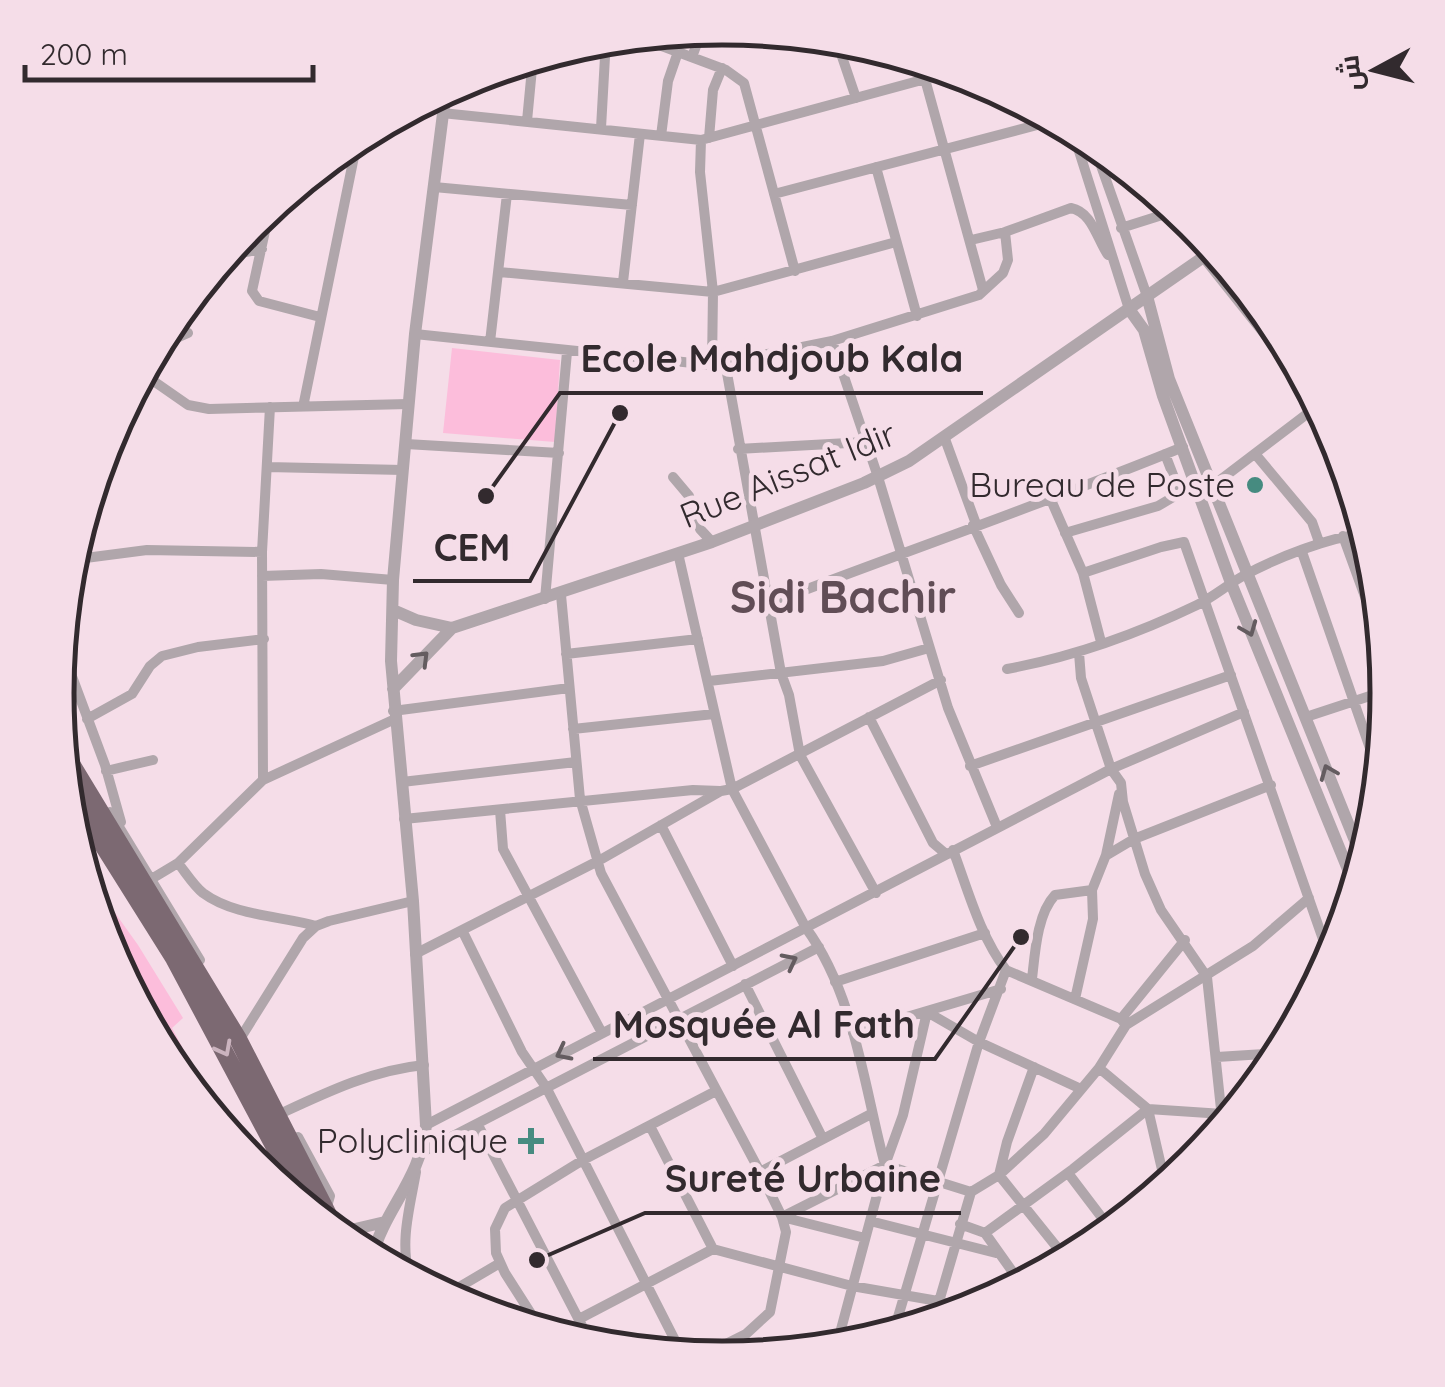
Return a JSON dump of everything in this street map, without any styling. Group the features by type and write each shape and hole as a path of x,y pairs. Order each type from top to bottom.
{"highway":[{"path":"80,778 238,1039 309,1192"},
{"path":"85,814 174,958 305,1189"},
{"path":"87,824 103,840"}],"street":[{"path":"692,57 696,46"},
{"path":"666,48 722,68 744,83 795,271"},
{"path":"662,136 668,82 678,52"},
{"path":"601,128 605,56"},
{"path":"842,56 856,98"},
{"path":"712,364 713,292 700,172 713,90 722,68"},
{"path":"526,121 532,74"},
{"path":"924,77 982,290"},
{"path":"454,103 526,121 705,139 930,79"},
{"path":"378,1243 385,1222 418,1166 424,1151 426,1125 412,901 394,715 393,580 415,334 443,109"},
{"path":"774,194 1035,126"},
{"path":"623,282 640,134"},
{"path":"1079,152 1130,309 1144,330 1231,583 1347,867"},
{"path":"303,406 353,161"},
{"path":"876,167 917,316"},
{"path":"1101,167 1146,296 1169,379 1354,839"},
{"path":"434,187 632,205"},
{"path":"490,342 507,194"},
{"path":"971,240 1071,208 1082,210 1114,262"},
{"path":"1121,228 1160,216"},
{"path":"415,334 568,352 725,362 832,341 979,295 1003,273 1008,260 1005,232"},
{"path":"265,234 252,291 258,302 320,317"},
{"path":"500,272 713,292 896,242"},
{"path":"249,251 262,249"},
{"name":"Rue Aissat Idir","path":"452,628 712,542 878,477 945,439 1202,258"},
{"path":"181,336 188,333"},
{"path":"832,341 929,648 970,766 997,827"},
{"path":"546,599 568,352"},
{"path":"725,362 780,673 789,695 800,755 876,893"},
{"path":"154,381 200,408 408,404"},
{"path":"263,780 262,552 270,408"},
{"path":"1212,487 1306,412"},
{"path":"945,439 975,525 1018,613"},
{"path":"738,448 866,442"},
{"path":"406,444 559,452"},
{"path":"768,604 1051,500 1182,447"},
{"path":"1066,532 1158,506 1180,493 1165,454"},
{"path":"1256,454 1312,522 1320,542"},
{"path":"267,467 403,470"},
{"path":"672,476 689,496 700,529 712,542"},
{"path":"1051,500 1084,573 1101,642"},
{"path":"1006,669 1079,653 1158,623 1202,602 1246,574 1320,542 1351,535"},
{"path":"1343,536 1362,589"},
{"path":"1084,573 1182,542 1323,939"},
{"path":"88,558 147,550 262,552"},
{"path":"1302,552 1369,746"},
{"path":"678,553 709,681 727,790 819,946 853,1034 886,1164"},
{"path":"262,576 321,574 393,580"},
{"path":"561,595 581,803 598,861 682,1017 786,1232 770,1312 746,1334 730,1342"},
{"path":"393,610 452,628"},
{"path":"393,689 452,628"},
{"path":"88,719 132,694 150,666 162,656 264,638"},
{"path":"566,654 698,640"},
{"path":"709,681 883,662 929,648"},
{"path":"1079,653 1081,678 1111,770 1121,783 1134,839 1161,910 1206,977 1223,1105"},
{"path":"970,766 1231,675"},
{"path":"415,954 941,680"},
{"path":"74,688 106,771 124,833"},
{"path":"152,878 178,863 263,780 394,715 569,688"},
{"path":"1306,717 1371,696"},
{"path":"426,1125 997,827 1111,770 1244,712"},
{"path":"573,729 714,714"},
{"path":"869,717 933,843 950,852 984,933 1006,970 1124,1022"},
{"path":"106,771 153,760"},
{"path":"78,762 152,878 243,1034 330,1196 325,1206"},
{"path":"402,782 576,762"},
{"path":"1075,1000 1093,919 1092,890 1106,855 1121,783"},
{"path":"1106,855 1134,839 1271,785"},
{"path":"404,819 693,790 727,790"},
{"path":"500,810 503,849 602,1034"},
{"path":"660,825 732,966"},
{"path":"178,863 202,893 218,901 238,910 316,926 412,901"},
{"path":"1032,979 1050,898 1092,890"},
{"path":"1124,1022 1254,946 1310,898"},
{"path":"243,1034 303,938 316,926"},
{"path":"462,930 676,1340"},
{"path":"834,982 984,933"},
{"path":"937,1306 972,1192 999,1175 1044,1134 1099,1068 1124,1022 1184,940"},
{"path":"424,1151 819,946"},
{"path":"898,1318 979,1042 1006,970"},
{"path":"745,984 824,1139"},
{"path":"853,1034 1001,988"},
{"path":"927,1012 979,1042 1081,1089"},
{"path":"840,1331 903,1115 927,1012"},
{"path":"1218,1057 1262,1054"},
{"path":"284,1112 367,1077 424,1065"},
{"path":"999,1175 1034,1067"},
{"path":"1099,1068 1148,1109 1216,1113"},
{"path":"511,1079 522,1100"},
{"path":"531,1313 496,1253 494,1229 505,1208 584,1160 716,1092"},
{"path":"984,1233 1148,1109"},
{"path":"1148,1109 1162,1170"},
{"path":"760,1172 872,1114"},
{"path":"478,1125 583,1327"},
{"path":"650,1126 713,1249"},
{"path":"782,1217 886,1164 972,1192"},
{"path":"405,1259 406,1230 418,1166"},
{"path":"1068,1173 1102,1219"},
{"path":"999,1175 1058,1248"},
{"path":"782,1217 865,1238"},
{"path":"357,1230 385,1222 406,1230"},
{"path":"870,1222 996,1252"},
{"path":"960,1224 984,1233 1013,1273"},
{"path":"579,1319 713,1249 852,1286 946,1302"},
{"path":"460,1286 500,1263"}],"shaded area":[{"path":"452,348 560,360 555,442 443,433"},
{"path":"109,904 183,1018 172,1028 194,1069 141,980"}],"place":[{"name":"CEM","path":"620,413"},
{"name":"Bureau de Poste","path":"1255,485"},
{"name":"Ecole Mahdjoub Kala","path":"486,496"},
{"name":"Mosquée Al Fath","path":"1021,937"},
{"name":"Polyclinique","path":"531,1141"},
{"name":"Sureté Urbaine","path":"537,1260"}],"district":[{"name":"Sidi Bachir","path":"843,597"}]}
